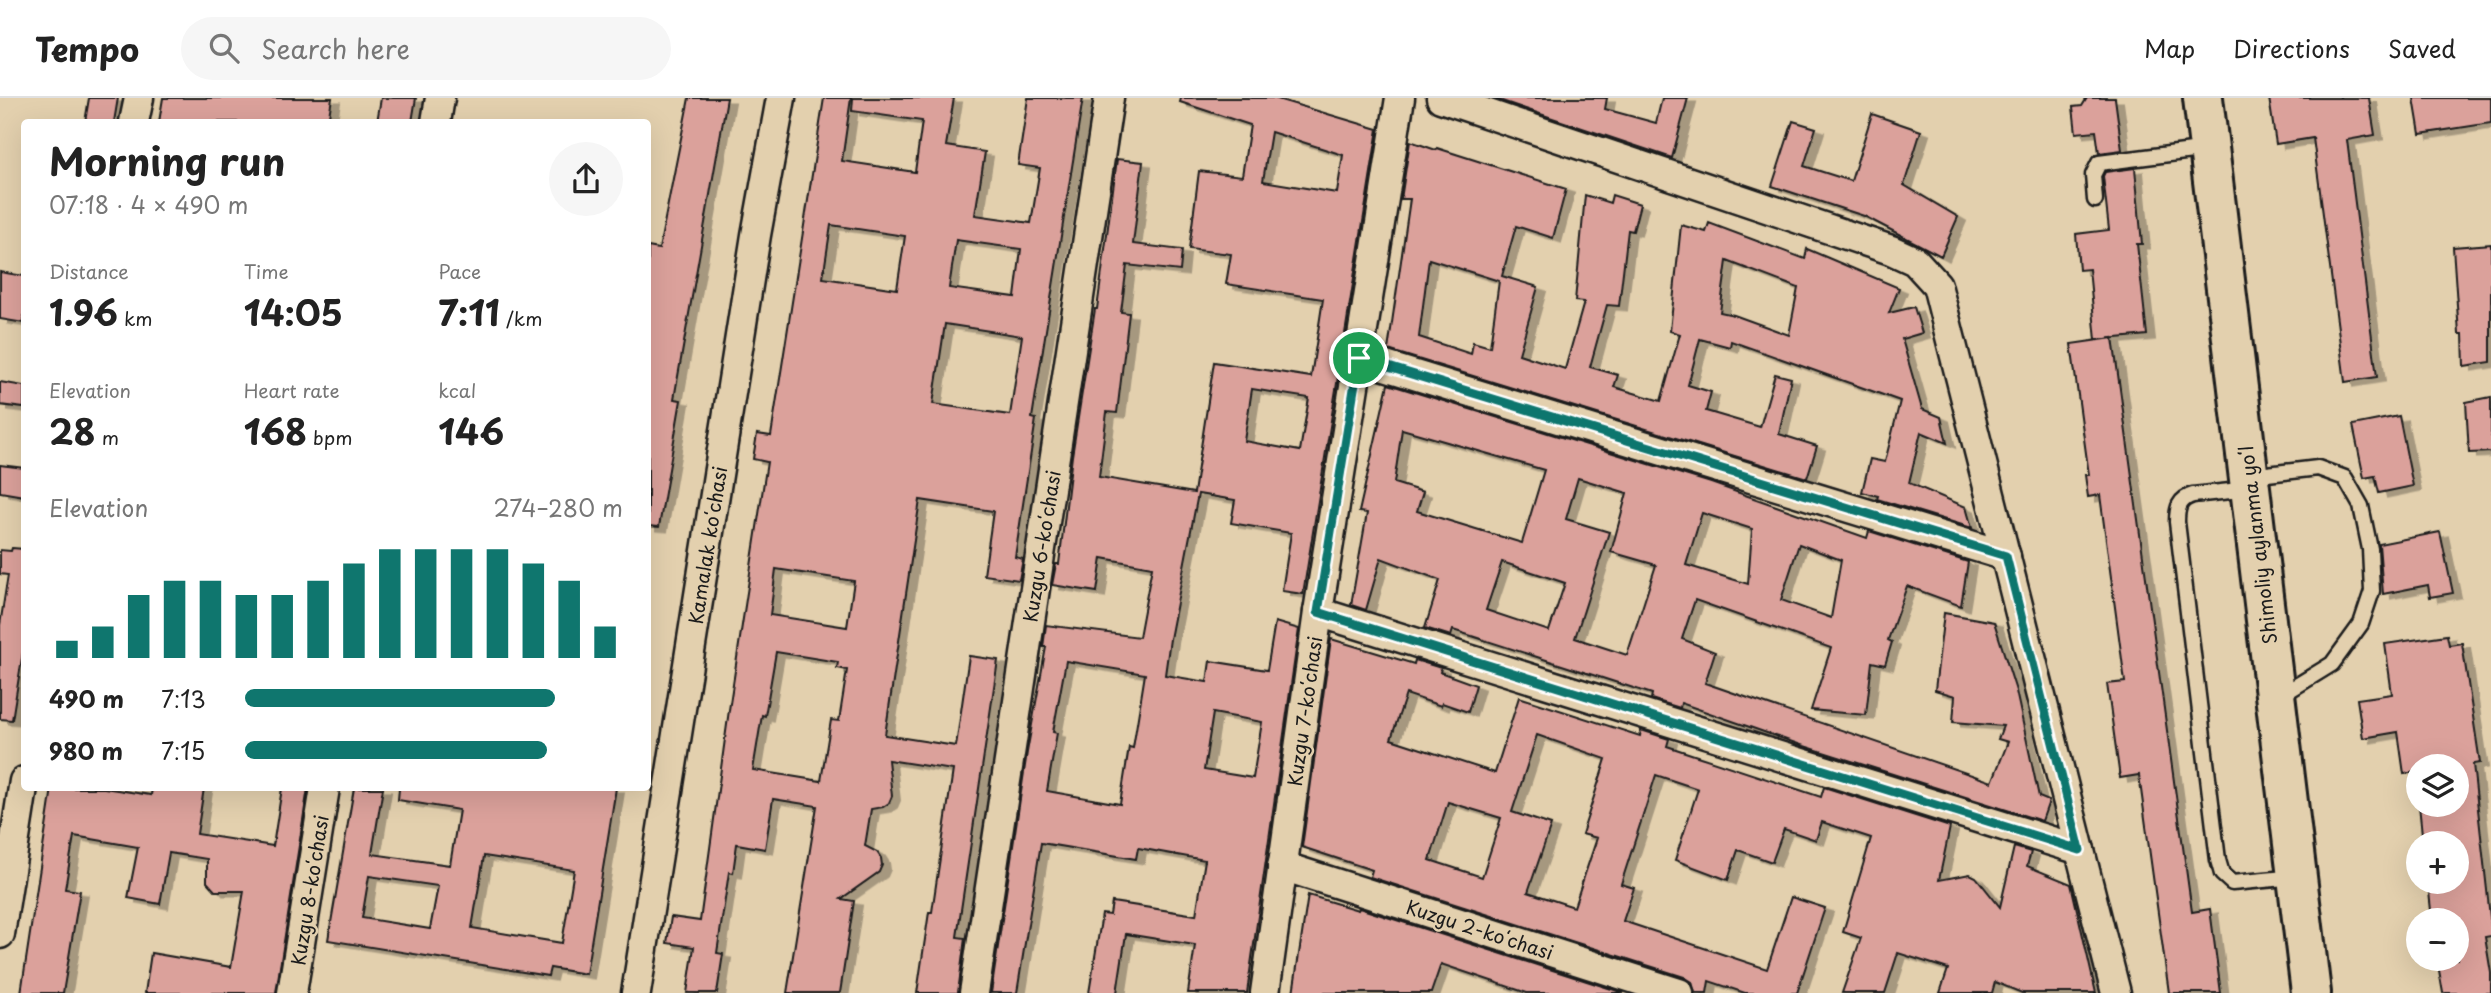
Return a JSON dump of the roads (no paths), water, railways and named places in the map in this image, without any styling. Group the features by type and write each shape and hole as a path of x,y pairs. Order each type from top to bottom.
{"main road":[{"name":"Shimoliy aylanma yoʻl","path":"2203,98 2311,993"}],"street":[{"path":"135,119 139,98"},
{"path":"436,119 440,98"},
{"name":"Kamalak koʻchasi","path":"636,993 754,249 781,98"},
{"name":"Kuzgu 6-koʻchasi","path":"974,993 1109,98"},
{"name":"Kuzgu 7-koʻchasi","path":"1265,993 1318,612 1400,98"},
{"path":"1441,98 1891,250 1915,261 1937,285 2116,993"},
{"path":"1359,358 2006,556"},
{"path":"1318,612 2080,850"},
{"path":"0,934 22,791"},
{"name":"Kuzgu 8-koʻchasi","path":"292,993 325,791"},
{"name":"Kuzgu 2-koʻchasi","path":"1282,866 1679,993"}],"lane":[{"path":"2095,200 2093,175 2099,163 2210,149"},
{"path":"2276,699 2332,664 2361,624 2372,591 2370,549 2361,506 2345,478 2318,468 2185,498 2177,508 2178,536 2218,860 2222,874 2232,883 2243,884 2297,877"}]}
